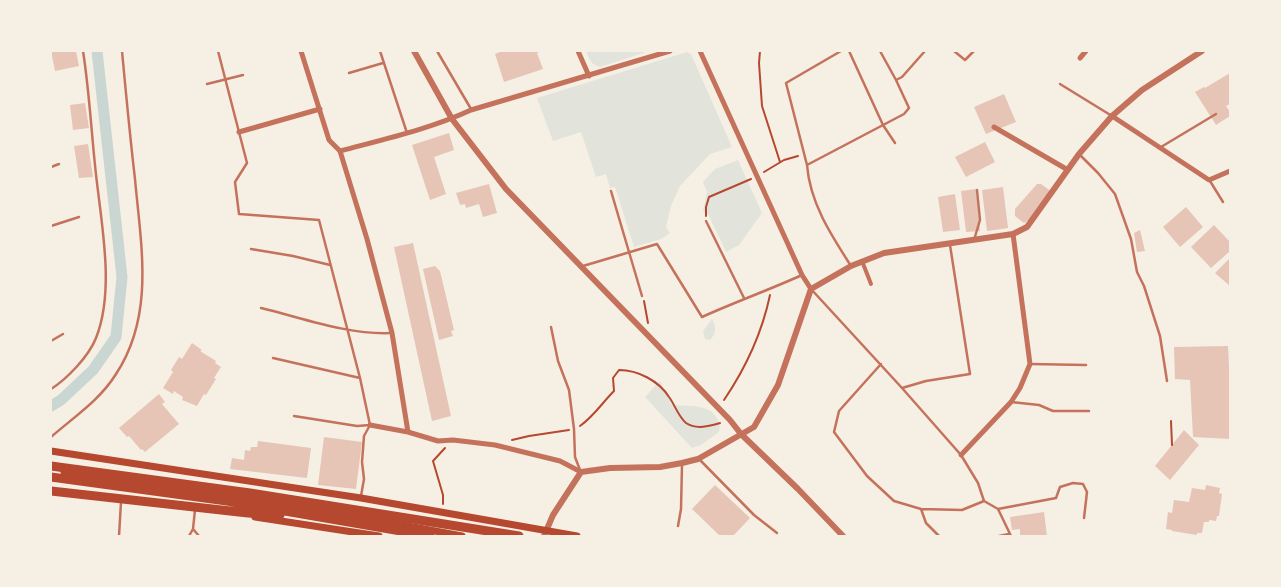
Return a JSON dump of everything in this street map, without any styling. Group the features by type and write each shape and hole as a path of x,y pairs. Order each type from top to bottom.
{"highway":[{"path":"51,466 250,493 519,536"},
{"path":"51,477 227,501 430,536"},
{"path":"51,490 248,513 322,518"}],"main road":[{"path":"51,451 443,511 544,533 577,536"},
{"path":"51,470 294,505 462,536"},
{"path":"51,490 195,508 379,536"}],"street":[{"path":"301,51 329,140 340,151 367,239 392,333 408,432"},
{"path":"414,51 452,119 506,189 580,267 652,338 741,434 843,536"},
{"path":"578,51 589,76"},
{"path":"340,151 407,133 452,119 472,110 670,51"},
{"path":"700,51 802,275 811,289"},
{"path":"1080,58 1086,51"},
{"path":"370,425 408,432 438,442 452,440 494,445 560,461 580,472 610,468 660,467 698,459 754,427 778,385 811,289 851,266 884,253 1014,234 1027,227 1079,154 1112,116 1142,90 1202,51"},
{"path":"239,132 320,109"},
{"path":"1112,116 1209,180 1230,171"},
{"path":"994,127 1068,170"},
{"path":"961,455 1011,402 1020,388 1030,364 1014,234"},
{"path":"862,261 871,284"},
{"path":"544,533 580,472"}],"lane":[{"path":"51,389 64,380 79,364 95,340 103,316 106,298 105,255 94,156 90,91 83,51"},
{"path":"51,437 98,397 116,375 138,327 144,285 122,51"},
{"path":"218,51 247,163 235,182 240,214 319,220 360,378 370,425 364,436 362,462 364,479 361,498"},
{"path":"380,51 407,133"},
{"path":"437,51 472,110"},
{"path":"841,51 786,83 807,165 809,182 826,225 851,266"},
{"path":"848,51 883,125 895,143"},
{"path":"807,165 904,114 909,108 880,51"},
{"path":"896,80 902,77 925,51"},
{"path":"954,51 965,60 974,51"},
{"path":"349,73 383,63"},
{"path":"207,84 243,75"},
{"path":"1060,84 1112,116"},
{"path":"1160,148 1216,114"},
{"path":"1079,154 1115,194 1131,239 1136,272 1144,286 1160,336 1167,381"},
{"path":"51,167 59,164"},
{"path":"1209,180 1223,202"},
{"path":"974,240 980,220 977,190"},
{"path":"611,191 631,253 642,296"},
{"path":"51,226 79,217"},
{"path":"706,221 744,298"},
{"path":"580,267 657,244 702,317 802,275"},
{"path":"902,388 926,381 970,374 950,244"},
{"path":"252,249 293,256 330,266"},
{"path":"811,289 881,364 961,455 978,483 984,501 998,509 1010,535 999,536"},
{"path":"261,308 347,330 371,334 392,333"},
{"path":"551,327 558,360 569,390 574,429 575,457 580,472"},
{"path":"51,341 63,334"},
{"path":"273,358 360,378"},
{"path":"881,364 839,411 834,432 867,476 894,502 921,509 962,510 984,501"},
{"path":"1030,364 1086,365"},
{"path":"1011,402 1039,405 1053,411 1088,411"},
{"path":"294,416 357,426 370,425"},
{"path":"698,459 754,515 777,533"},
{"path":"678,526 681,508 682,463"},
{"path":"998,509 1056,498 1060,487 1073,483 1083,484 1087,492 1084,518"},
{"path":"119,536 122,498"},
{"path":"190,536 193,530 195,508"},
{"path":"921,509 926,523 939,536"},
{"path":"193,530 199,536"}],"path":[{"path":"760,51 762,106 780,162"},
{"path":"706,221 706,207 709,197 756,176 780,162 804,154"},
{"path":"718,408 736,383 754,345 765,316 771,289"},
{"path":"642,296 652,338"},
{"path":"512,441 529,436 574,429 597,412 614,391 613,378 619,370 636,372 659,385 670,397 676,410 688,424 704,427 730,420"},
{"path":"1171,421 1172,445"},
{"path":"443,511 443,495 433,461 452,440"}],"shaded area":[{"path":"586,51 649,51 600,67 592,63"},
{"path":"687,52 691,54 732,147 710,154 680,186 671,206 666,227 670,233 661,239 634,247 615,187 610,188 606,174 596,177 581,132 553,141 537,98"},
{"path":"738,160 762,213 739,245 726,252 708,214 703,211 707,192 703,182 715,169"},
{"path":"712,319 715,324 715,333 710,340 705,339 703,331"},
{"path":"660,381 672,405 699,407 709,410 719,422 719,432 701,445 692,448 645,397"}],"building":[{"path":"51,51 76,51 79,66 55,71"},
{"path":"502,51 542,51 537,53 543,69 504,82 495,54"},
{"path":"1230,73 1230,104 1226,106 1230,116 1216,125 1195,92"},
{"path":"1004,94 1016,122 986,134 974,107"},
{"path":"85,103 89,128 73,130 70,105"},
{"path":"449,133 454,150 434,157 446,194 430,200 412,145"},
{"path":"985,142 995,162 966,177 955,157"},
{"path":"88,144 93,177 79,178 74,146"},
{"path":"489,184 497,213 483,217 479,204 466,208 465,204 460,205 456,193"},
{"path":"1037,184 1041,184 1052,192 1039,214 1024,223 1015,216 1015,209"},
{"path":"1003,187 1008,228 987,231 982,190"},
{"path":"976,189 980,231 966,232 961,191"},
{"path":"955,194 960,230 943,232 938,197"},
{"path":"1186,207 1203,227 1180,247 1163,227"},
{"path":"1214,225 1230,242 1230,251 1211,268 1191,247"},
{"path":"1140,230 1145,251 1137,252 1134,233"},
{"path":"413,243 451,416 432,421 394,247"},
{"path":"1230,258 1230,286 1215,273"},
{"path":"435,266 440,271 454,330 451,331 453,336 439,340 423,269"},
{"path":"192,343 221,367 214,378 216,379 197,406 182,400 183,397 174,391 173,394 163,388 173,372 171,370 179,357 182,359"},
{"path":"1228,346 1230,439 1193,437 1190,380 1175,379 1174,347"},
{"path":"159,394 165,402 162,404 179,424 145,452 119,428"},
{"path":"1184,430 1199,445 1170,480 1155,466"},
{"path":"324,437 362,442 356,489 318,485"},
{"path":"258,441 311,448 307,478 230,469 232,458 244,460 245,450 250,451 251,447 257,447"},
{"path":"715,485 750,518 733,536 720,536 692,509"},
{"path":"1206,485 1220,488 1219,493 1222,494 1219,516 1217,516 1216,521 1209,520 1209,522 1204,522 1202,533 1197,533 1197,535 1166,529 1168,512 1172,513 1174,500 1189,502 1192,488 1205,490"},
{"path":"1044,512 1047,536 1020,536 1020,529 1012,530 1010,517"}],"waterway":[{"path":"51,406 61,400 93,370 116,337 122,277 97,51"}]}
